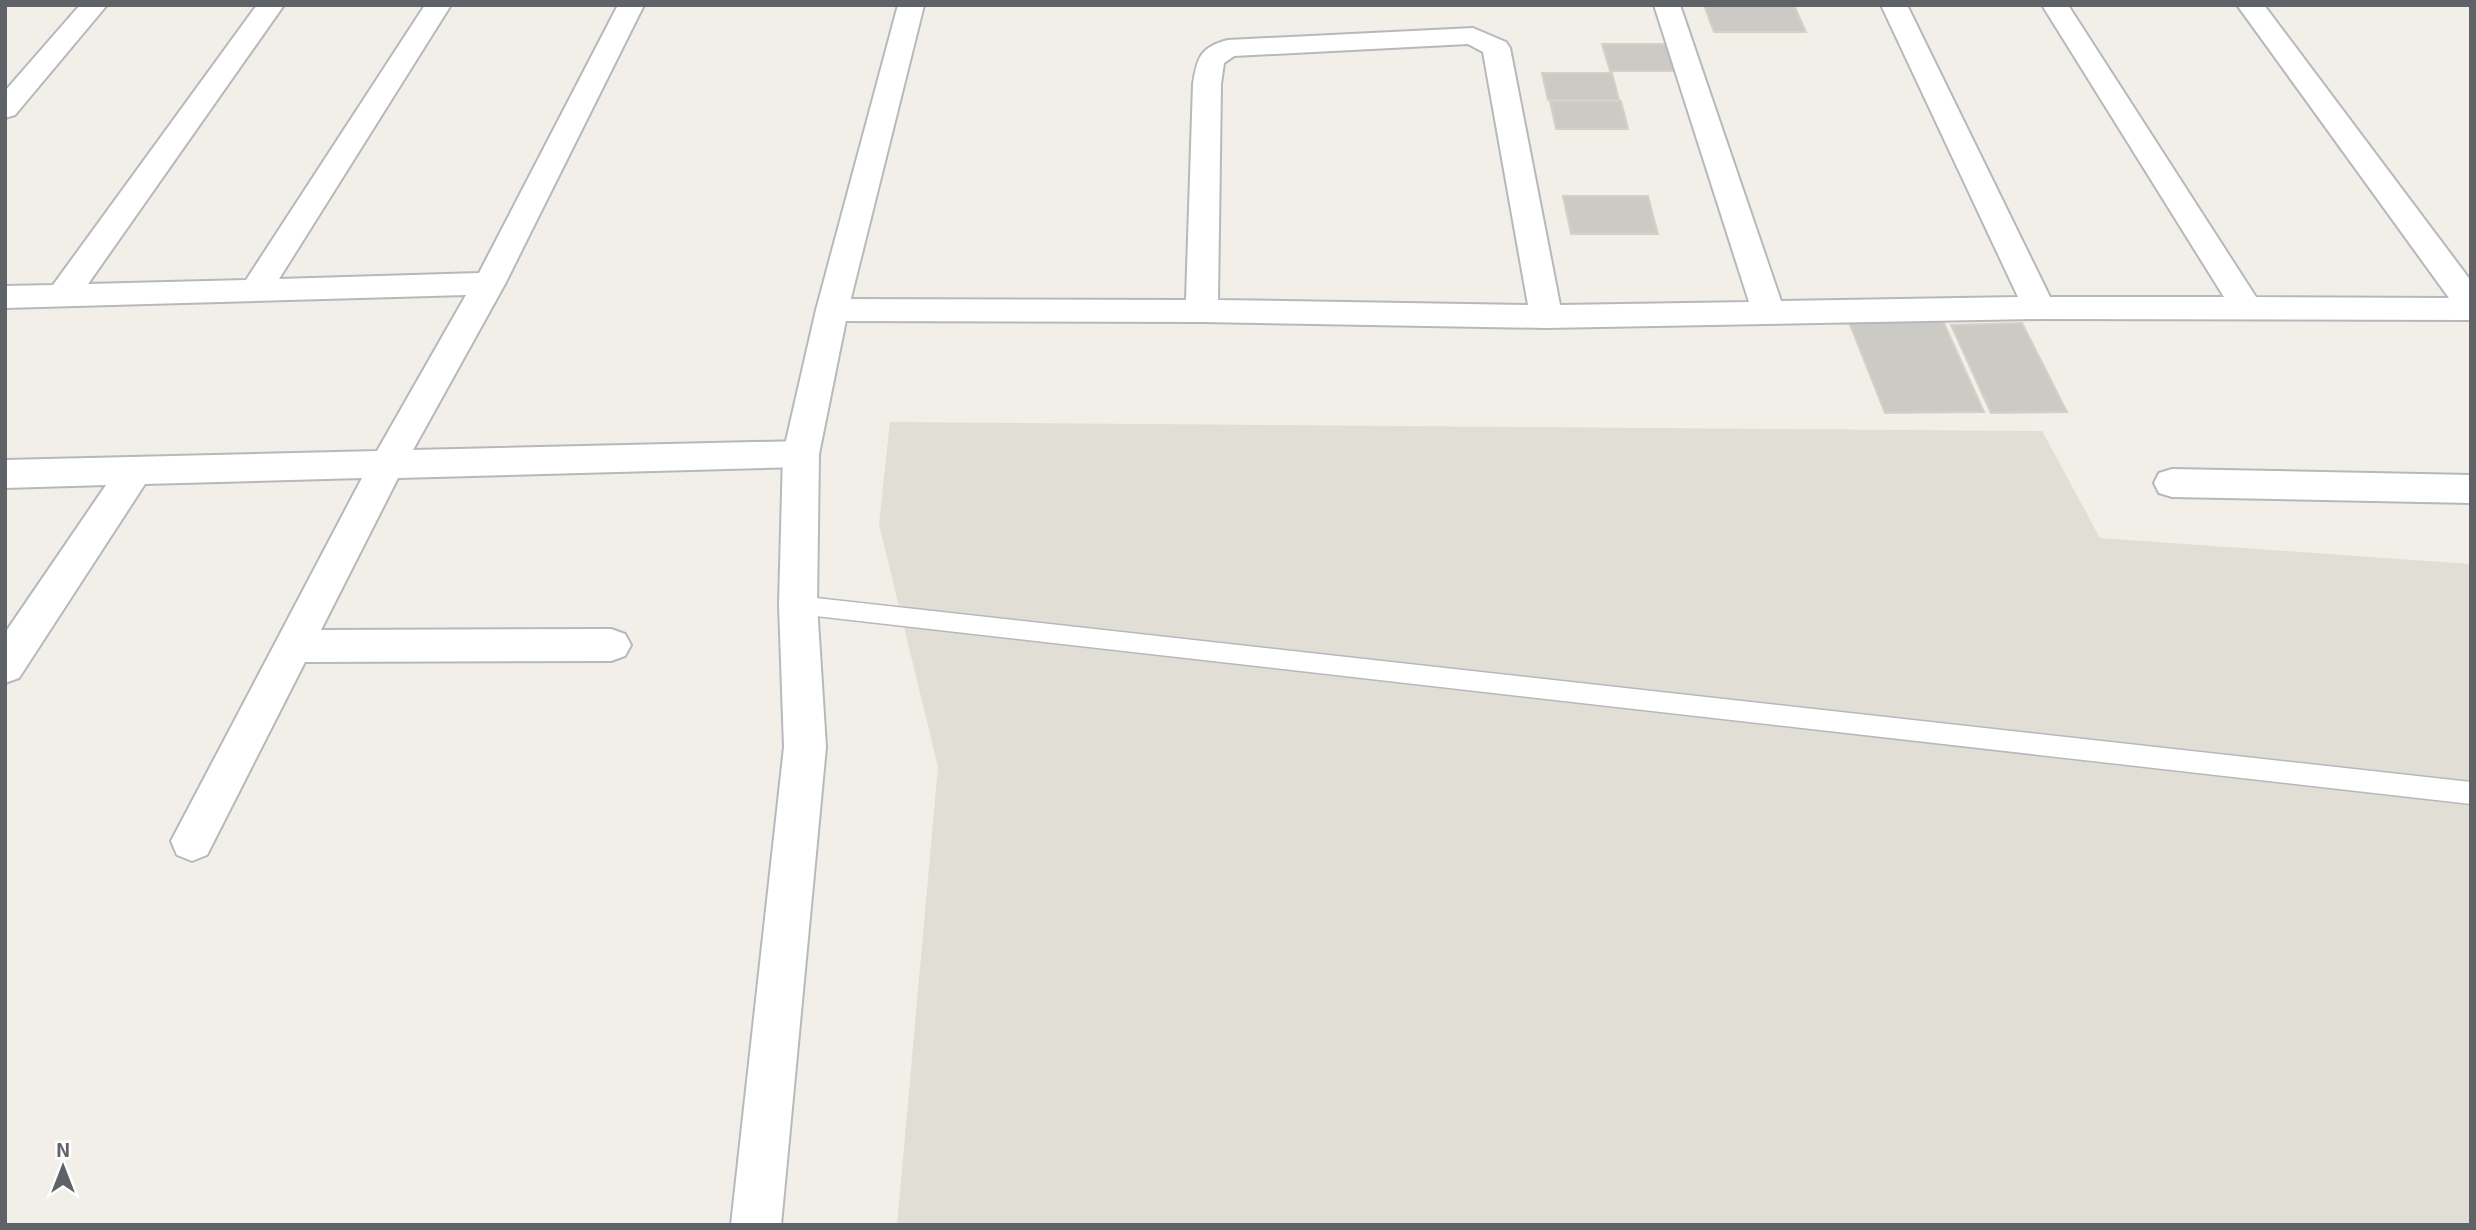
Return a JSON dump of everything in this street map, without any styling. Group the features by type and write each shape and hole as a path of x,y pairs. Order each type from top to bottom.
{"street":[{"path":"5,109 94,5"},
{"path":"63,295 271,5"},
{"path":"254,292 439,5"},
{"path":"192,841 388,463 489,284 631,5"},
{"path":"756,1225 805,747 798,605 801,454 832,310 911,5"},
{"path":"1667,5 1768,312"},
{"path":"1894,5 2039,308"},
{"path":"2055,5 2246,307"},
{"path":"2250,5 2471,307"},
{"path":"1202,311 1207,84 1211,59 1228,48 1473,36 1496,48 1546,317"},
{"path":"5,297 489,284"},
{"path":"832,310 1202,311 1546,317 2039,308 2471,307"},
{"path":"5,474 801,454"},
{"path":"5,666 135,471"},
{"path":"2172,483 2471,489"},
{"path":"293,646 611,645"}],"lane":[{"path":"798,605 2471,793"}],"shaded area":[{"path":"890,422 2042,431 2100,538 2471,564 2471,1225 897,1225 938,767 879,524"}],"building":[{"path":"1704,5 1794,5 1806,32 1714,32"},
{"path":"1602,44 1669,44 1678,71 1610,71"},
{"path":"1542,73 1612,73 1619,100 1548,100"},
{"path":"1550,101 1621,101 1628,129 1556,129"},
{"path":"1563,196 1648,196 1658,234 1571,234"},
{"path":"1943,321 1984,412 1885,413 1849,322"},
{"path":"2022,323 2067,412 1991,413 1951,325"}]}
